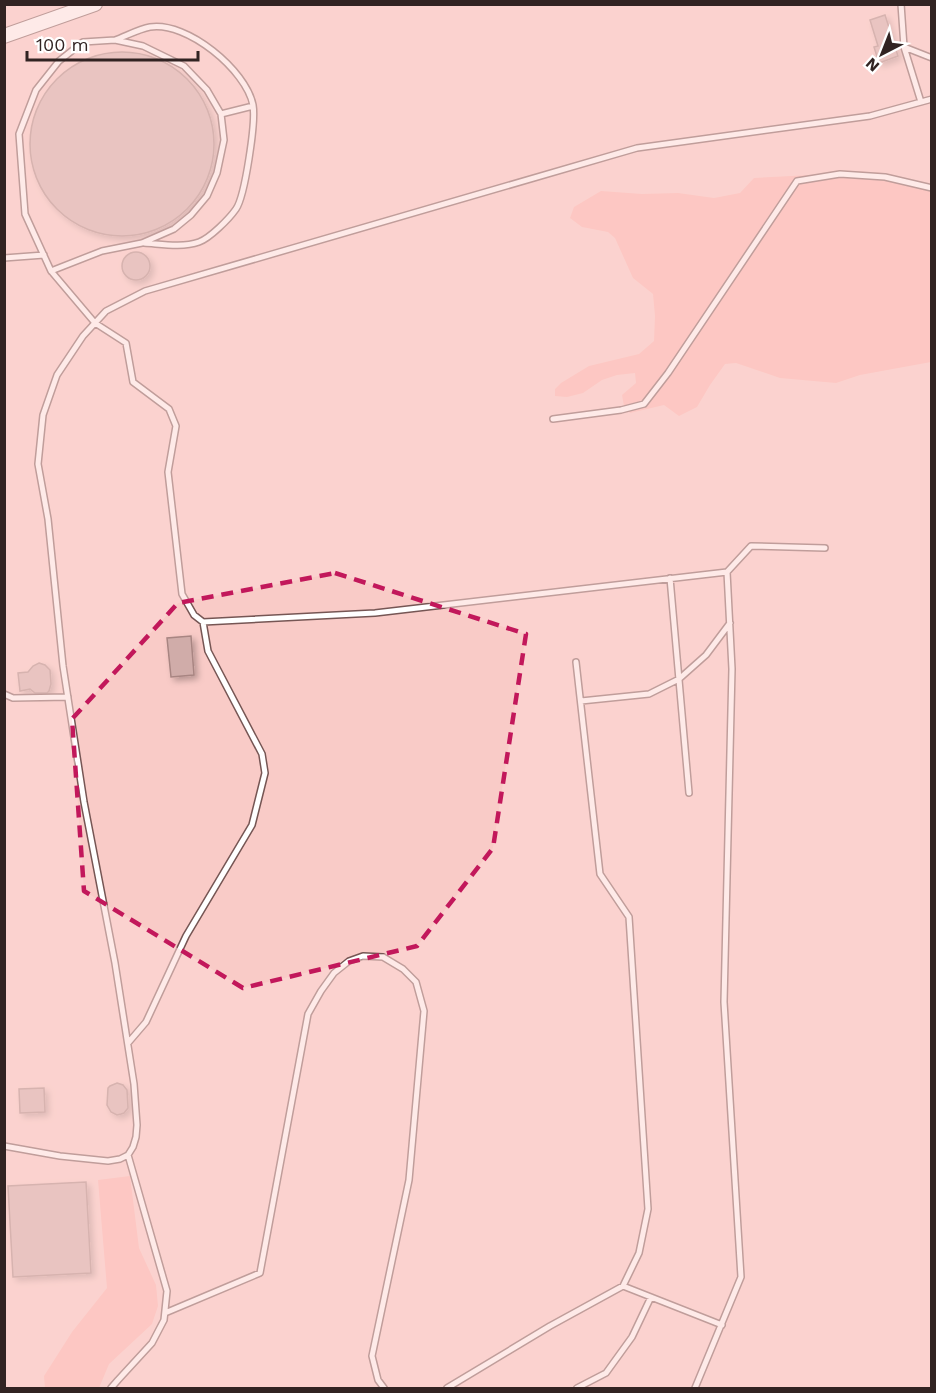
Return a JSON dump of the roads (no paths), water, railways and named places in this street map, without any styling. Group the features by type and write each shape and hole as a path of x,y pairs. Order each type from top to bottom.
{"main road":[{"path":"4,36 95,4"}],"lane":[{"path":"901,4 904,47 921,102"},
{"path":"115,40 150,27 175,29 202,42 225,62 244,83 253,106 244,190 237,208 219,228 200,242 180,245 142,243"},
{"path":"51,271 102,251 142,243 174,229 191,215 207,196 217,173 224,140 220,114 207,90 184,66 143,46 115,40 82,42 59,61 36,90 19,134 25,214 51,271 95,322 126,343 134,382 169,409 176,426 168,472 182,594 194,615 203,622 375,613 728,572 751,546 825,548"},
{"path":"904,47 932,58"},
{"path":"4,1146 108,1161 128,1155 136,1137 134,1084 115,963 84,802 63,666 48,519 38,464 43,415 57,375 95,322 106,311 145,291 637,148 870,116 932,99"},
{"path":"220,114 253,106"},
{"path":"553,419 621,410 645,404 797,182 840,174 885,177 932,188"},
{"path":"4,258 44,255"},
{"path":"695,1389 741,1277 724,1002 732,681 728,572"},
{"path":"670,578 690,793"},
{"path":"128,1043 146,1022 186,936 252,825 265,773 262,754 208,651 203,622"},
{"path":"581,702 650,694 679,679 706,655 730,623"},
{"path":"449,1388 550,1326 623,1286 639,1253 648,1209 629,917 600,874 576,662"},
{"path":"4,694 13,698 68,697"},
{"path":"165,1312 260,1273 308,1014 327,982 349,961 363,956 383,957 403,969 416,982 424,1011 409,1180 372,1356 378,1380 384,1389"},
{"path":"111,1389 152,1343 164,1320 167,1292 128,1155"},
{"path":"623,1286 722,1325"},
{"path":"577,1389 606,1373 633,1337 651,1297"}]}
